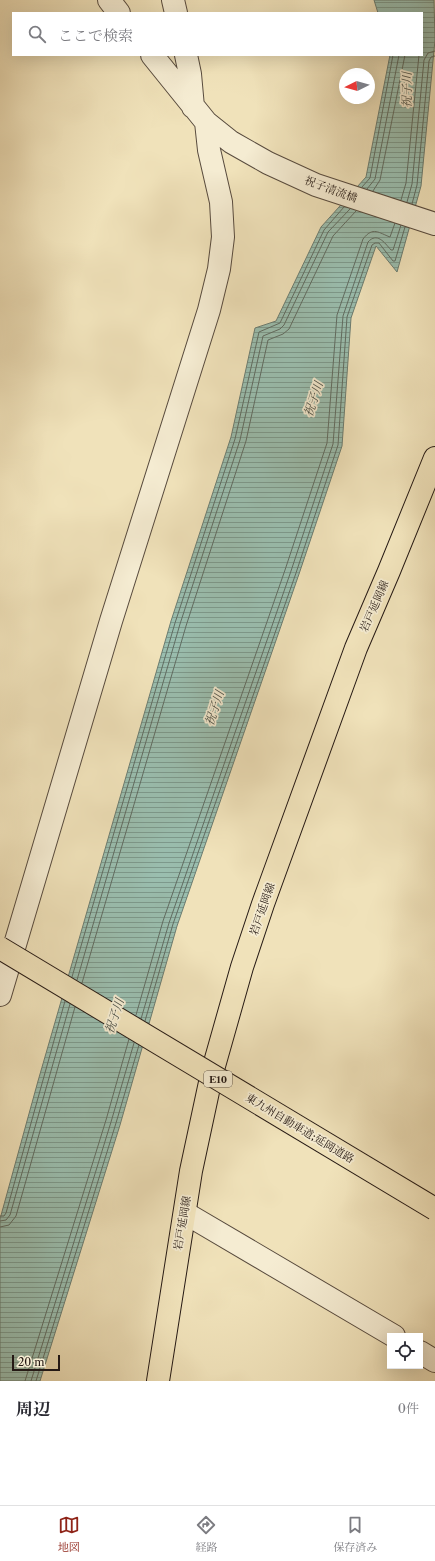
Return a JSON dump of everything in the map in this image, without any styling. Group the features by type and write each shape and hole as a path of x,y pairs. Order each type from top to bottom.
{"main road":[{"name":"岩戸延岡線","path":"158,1381 191,1171 212,1073 242,966 276,866 356,648 390,571 435,458"},
{"name":"東九州自動車道;延岡道路","path":"0,948 435,1209"}],"street":[{"path":"109,0 118,12"},
{"path":"172,0 176,12"},
{"name":"祝子清流橋","path":"153,56 200,115 231,142 268,163 316,185 435,224"},
{"path":"0,995 113,614 209,310 214,289 223,238 220,202 186,56"},
{"path":"185,1212 389,1333"},
{"path":"423,1354 435,1361"}],"water":[{"name":"祝子川","path":"374,0 434,0 435,40 421,186 397,272 376,246 351,318 342,446 177,926 120,1125 40,1381 0,1381 0,1219 38,1081 171,621 231,437 255,328 276,321 321,227 366,177 390,56 423,56 423,12 378,12"}]}
